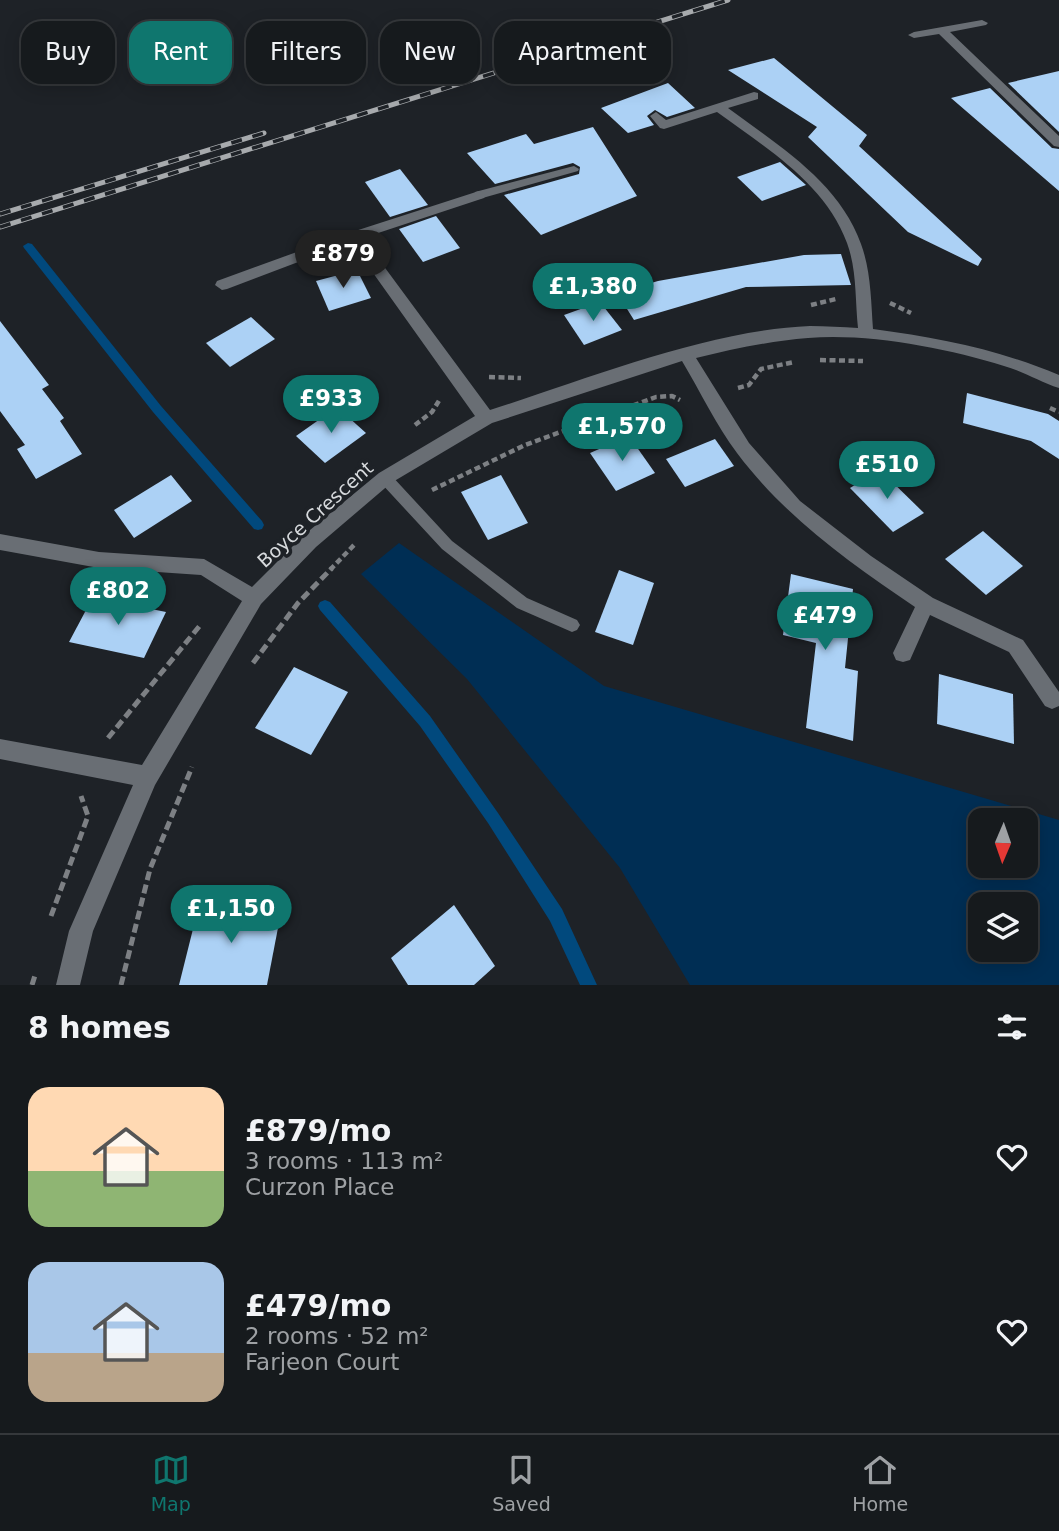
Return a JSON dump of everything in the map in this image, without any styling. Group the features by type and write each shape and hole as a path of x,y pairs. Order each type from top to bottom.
{"street":[{"path":"914,35 982,23"},
{"path":"943,32 1059,143"},
{"path":"656,116 664,125 754,96"},
{"path":"720,108 806,173 837,206 855,246 866,334"},
{"path":"222,285 354,236 479,195"},
{"path":"354,236 486,418"},
{"name":"Boyce Crescent","path":"68,985 81,931 147,777 254,598 310,541 385,478 486,418 686,355 748,340 809,332 866,334 942,344 1010,361 1059,383"},
{"path":"686,355 743,448 794,506 864,562 926,604 1016,646 1052,699"},
{"path":"0,542 99,560 204,567 254,598"},
{"path":"903,653 926,604"},
{"path":"0,749 147,777"}],"lane":[{"path":"479,195 574,169"},
{"path":"385,478 447,545 522,603 572,625"}],"path":[{"path":"406,503 524,445 656,397 672,396 688,404 712,394 748,385 761,369 804,360"},
{"path":"817,360 866,361"},
{"path":"1048,408 1059,412"},
{"path":"250,666 298,603 363,536"},
{"path":"121,985 150,869 196,757"}],"shaded area":[{"path":"399,543 604,686 1018,808 968,808 968,878 1038,878 1038,814 1059,820 1059,985 690,985 620,868 467,679 361,574"}],"building":[{"path":"774,58 867,135 859,146 982,259 978,266 908,232 808,137 817,127 728,70"},
{"path":"1059,71 1059,132 1008,83"},
{"path":"669,84 695,108 667,117 655,110 647,116 654,125 628,133 601,108"},
{"path":"990,88 1052,148 1059,149 1059,191 951,98"},
{"path":"593,127 637,196 541,235 504,195 579,174 580,167 573,163 495,184 467,153 526,134 534,144"},
{"path":"780,162 806,185 762,201 737,177"},
{"path":"400,169 428,205 390,217 365,182"},
{"path":"436,216 460,248 423,262 399,229"},
{"path":"841,254 851,285 746,287 634,320 617,293 658,281 804,255"},
{"path":"357,270 371,298 329,311 316,281"},
{"path":"600,302 622,330 584,345 564,315"},
{"path":"251,317 275,339 230,367 206,343"},
{"path":"0,321 49,385 42,389 64,418 60,421 82,454 36,479 17,449 25,445 0,411"},
{"path":"967,393 1048,414 1059,421 1059,459 1031,441 963,423"},
{"path":"337,407 366,433 325,463 296,436"},
{"path":"629,436 655,473 616,491 590,453"},
{"path":"715,439 734,466 685,487 666,459"},
{"path":"880,470 924,513 893,532 850,488"},
{"path":"171,475 192,501 134,538 114,510"},
{"path":"501,475 528,523 488,540 461,492"},
{"path":"983,531 1023,566 986,595 945,559"},
{"path":"619,570 654,583 633,645 595,632"},
{"path":"791,574 853,589 845,668 858,671 853,741 806,728 816,643 783,635"},
{"path":"93,597 166,612 144,658 69,642"},
{"path":"294,667 348,692 311,755 255,728"},
{"path":"939,674 1013,694 1014,744 937,724"},
{"path":"200,901 282,907 267,985 179,985"},
{"path":"454,905 495,966 474,985 408,985 391,958"}],"waterway":[{"path":"28,246 157,409 258,525"},
{"path":"325,606 425,721 493,818 556,915 589,985"}],"railway":[{"path":"0,227 728,0"},
{"path":"0,214 264,133"}]}
